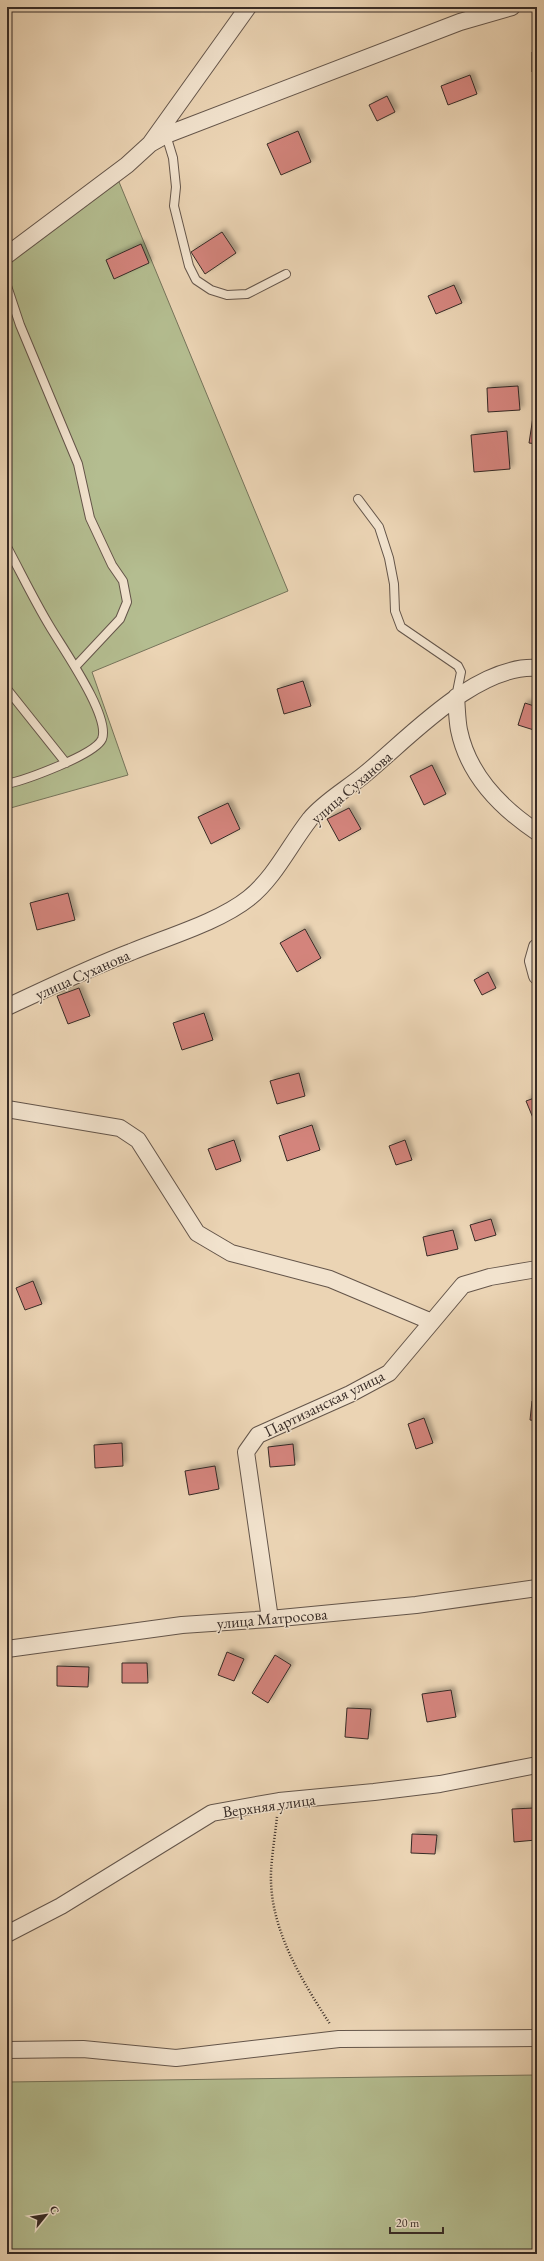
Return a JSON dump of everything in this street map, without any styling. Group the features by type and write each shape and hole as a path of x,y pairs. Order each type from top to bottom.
{"street":[{"path":"7,255 127,165 150,144 248,7"},
{"path":"150,144 166,135 460,22 512,7"},
{"name":"улица Суханова","path":"7,1007 104,963 209,920 247,900 265,885 311,818 336,795 363,776 456,697 491,677 512,670 537,668"},
{"path":"456,697 459,731 468,756 486,786 507,810 537,832"},
{"path":"537,947 533,961 537,976"},
{"path":"7,1109 120,1128 138,1140 197,1233 231,1253 330,1279 432,1322"},
{"name":"Партизанская улица","path":"270,1619 246,1452 258,1435 350,1394 389,1373 463,1285 490,1277 537,1269"},
{"name":"улица Матросова","path":"7,1649 182,1625 270,1619 416,1605 537,1588"},
{"name":"Верхняя улица","path":"7,1934 61,1906 212,1813 279,1801 440,1784 537,1765"},
{"path":"7,2050 83,2049 176,2058 339,2039 537,2038"}],"lane":[{"path":"166,135 174,158 176,187 174,206 189,266 196,280 211,290 227,295 247,294 286,274"},
{"path":"7,286 20,325 78,464 90,518 112,565 123,582 127,602 120,619 75,666"},
{"path":"358,499 378,528 389,558 394,584 396,611 401,627 458,666 461,672 456,697"},
{"path":"7,547 48,625 75,666 99,715 104,730 102,740 94,748 66,763 7,784"},
{"path":"7,689 66,763"}],"path":[{"path":"279,1801 271,1873 276,1916 292,1960 309,1991 339,2039"}],"green space":[{"path":"117,177 288,591 92,672 128,775 7,809 7,259"},
{"path":"537,2075 537,2254 7,2254 7,2082"}],"building":[{"path":"532,52 537,53 537,72 532,72"},
{"path":"470,75 477,94 448,105 441,86"},
{"path":"387,96 395,112 377,121 369,105"},
{"path":"298,131 311,162 281,175 267,144"},
{"path":"222,232 236,253 205,274 191,252"},
{"path":"141,244 149,263 114,279 106,260"},
{"path":"454,285 462,303 436,314 428,296"},
{"path":"518,386 520,410 488,412 487,388"},
{"path":"533,417 537,417 537,444 529,443"},
{"path":"507,431 510,469 474,472 471,435"},
{"path":"303,681 311,706 284,714 277,689"},
{"path":"525,703 537,707 537,731 518,725"},
{"path":"432,765 446,794 424,805 410,776"},
{"path":"228,803 240,829 211,844 198,817"},
{"path":"349,808 361,829 339,841 327,819"},
{"path":"68,893 75,920 37,930 30,903"},
{"path":"305,929 321,958 297,972 280,943"},
{"path":"488,972 496,988 482,995 474,980"},
{"path":"79,988 90,1016 68,1024 57,996"},
{"path":"204,1013 213,1040 182,1050 173,1023"},
{"path":"299,1073 305,1096 277,1104 270,1081"},
{"path":"537,1097 537,1117 533,1118 526,1101"},
{"path":"312,1125 320,1150 287,1161 279,1136"},
{"path":"234,1140 241,1161 216,1170 208,1149"},
{"path":"405,1140 412,1160 396,1165 389,1146"},
{"path":"491,1219 496,1235 475,1241 470,1225"},
{"path":"453,1230 458,1249 427,1256 423,1237"},
{"path":"33,1281 42,1304 25,1310 16,1288"},
{"path":"532,1401 537,1401 537,1421 530,1420"},
{"path":"424,1418 433,1443 416,1449 408,1424"},
{"path":"122,1443 123,1466 95,1468 94,1445"},
{"path":"293,1444 295,1465 270,1467 268,1447"},
{"path":"215,1466 219,1489 189,1495 185,1471"},
{"path":"227,1652 244,1659 234,1681 218,1675"},
{"path":"275,1655 291,1665 268,1703 252,1693"},
{"path":"122,1663 147,1663 148,1683 122,1683"},
{"path":"57,1666 89,1667 88,1687 57,1686"},
{"path":"451,1690 456,1717 427,1722 422,1694"},
{"path":"347,1708 371,1709 368,1739 345,1737"},
{"path":"534,1808 536,1840 514,1842 512,1809"},
{"path":"412,1834 437,1835 435,1854 411,1853"}]}
